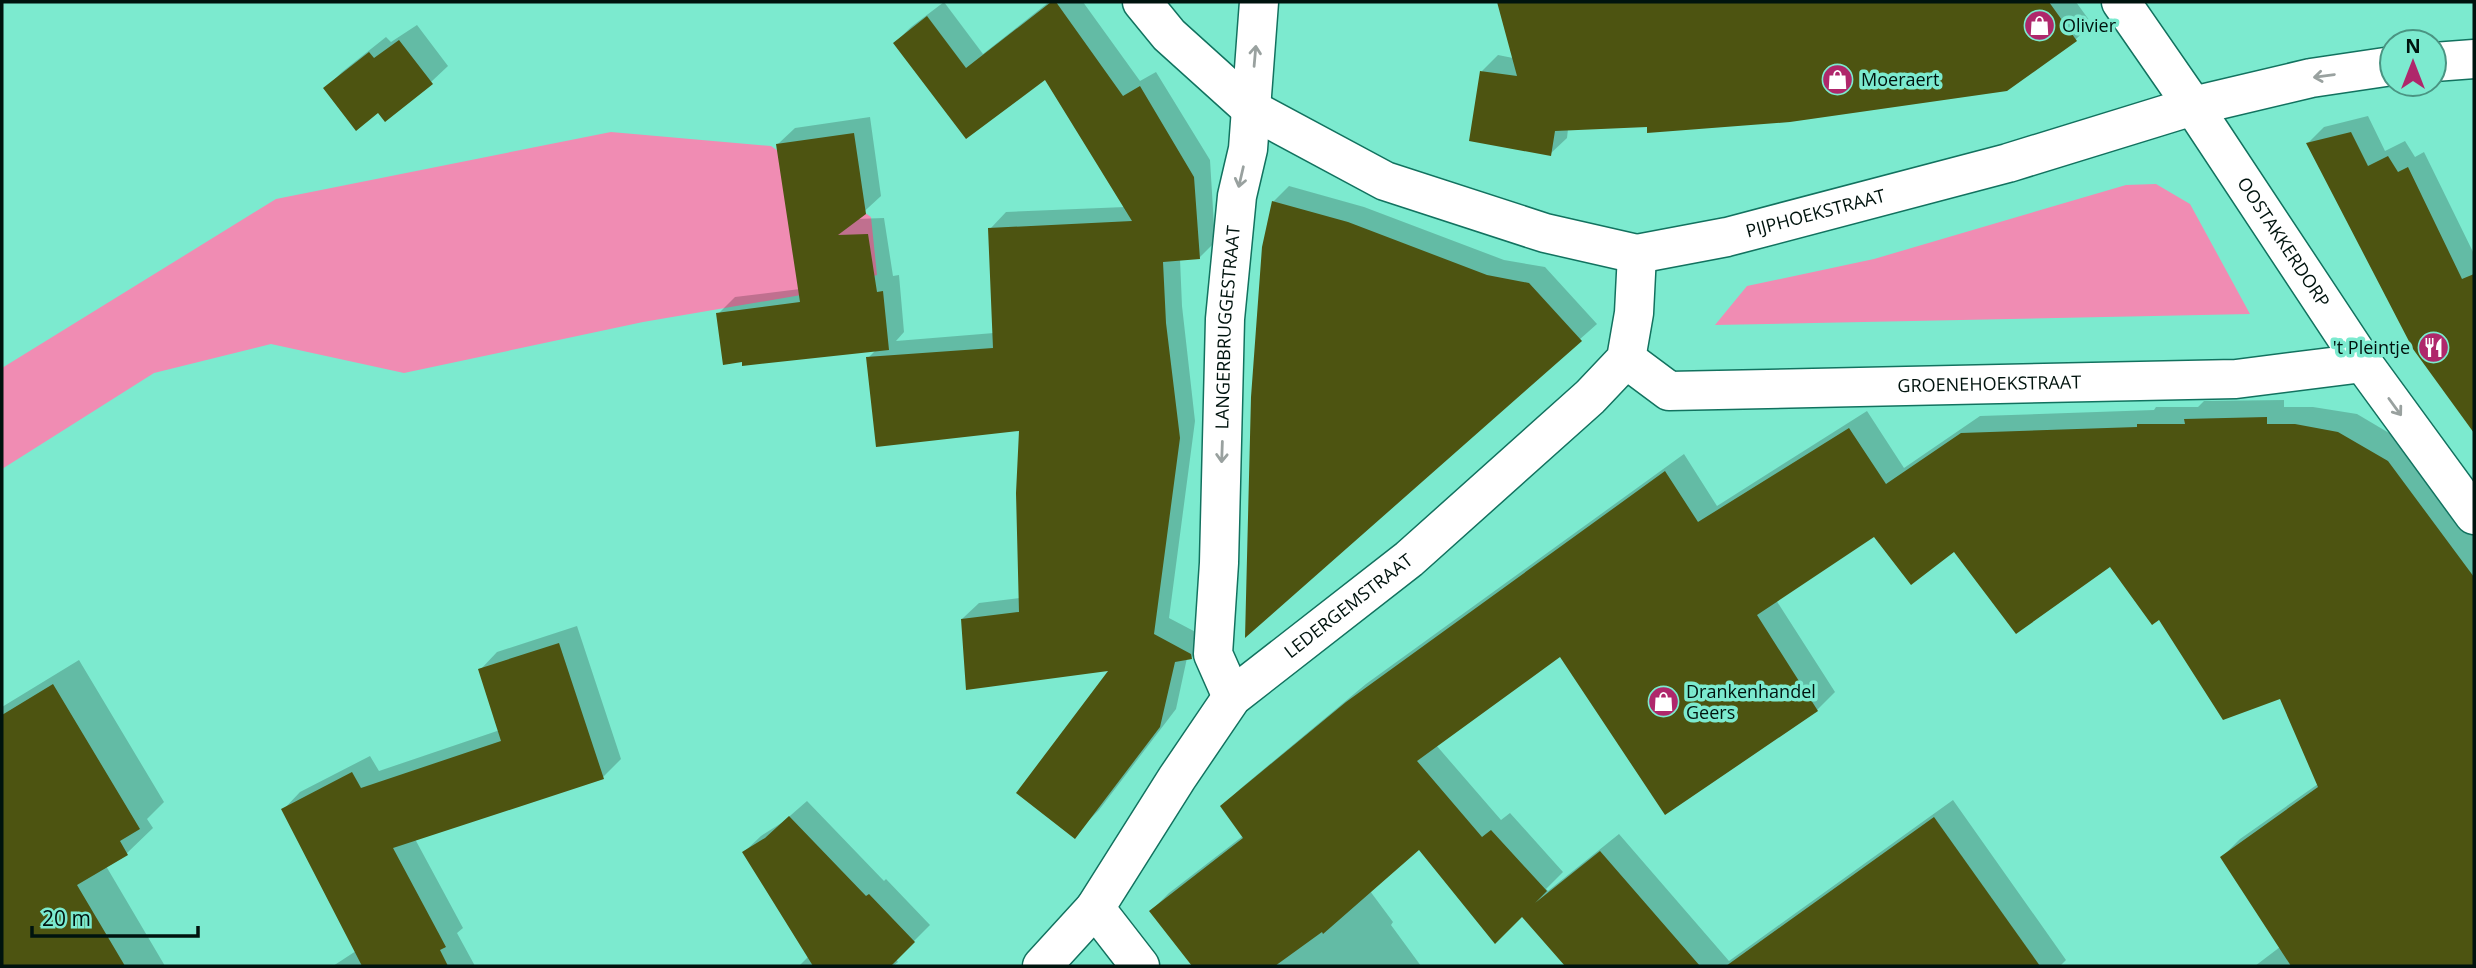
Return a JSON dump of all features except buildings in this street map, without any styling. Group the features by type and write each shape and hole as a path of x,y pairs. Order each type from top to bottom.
{"street":[{"path":"1142,2 1169,35 1251,110"},
{"name":"LANGERBRUGGESTRAAT","path":"1232,697 1213,654 1219,563 1225,319 1237,197 1248,149 1259,2"},
{"name":"OOSTAKKERDORP","path":"2121,2 2363,363 2474,515"},
{"path":"2448,61 2474,60"},
{"name":"PIJPHOEKSTRAAT","path":"1251,110 1385,181 1545,233 1637,254 1727,237 1981,170 2193,106 2311,78 2378,68"},
{"path":"1626,359 1634,313 1637,254"},
{"name":"GROENEHOEKSTRAAT","path":"1626,359 1669,391 2236,379 2363,363"},
{"name":"LEDERGEMSTRAAT","path":"1042,966 1095,908 1232,697 1409,559 1590,397 1626,359"},
{"path":"1095,908 1140,966"}],"shaded area":[{"path":"611,132 771,146 871,217 877,275 807,294 643,322 404,373 271,344 154,373 2,469 2,368 276,199"},
{"path":"2156,184 2190,204 2250,314 1715,325 1747,286 1874,259 2126,185"}],"place":[{"name":"Olivier","path":"2039,26"},
{"name":"Moeraert","path":"1838,80"},
{"name":"'t Pleintje","path":"2433,348"},
{"name":"Drankenhandel Geers","path":"1663,702"}]}
